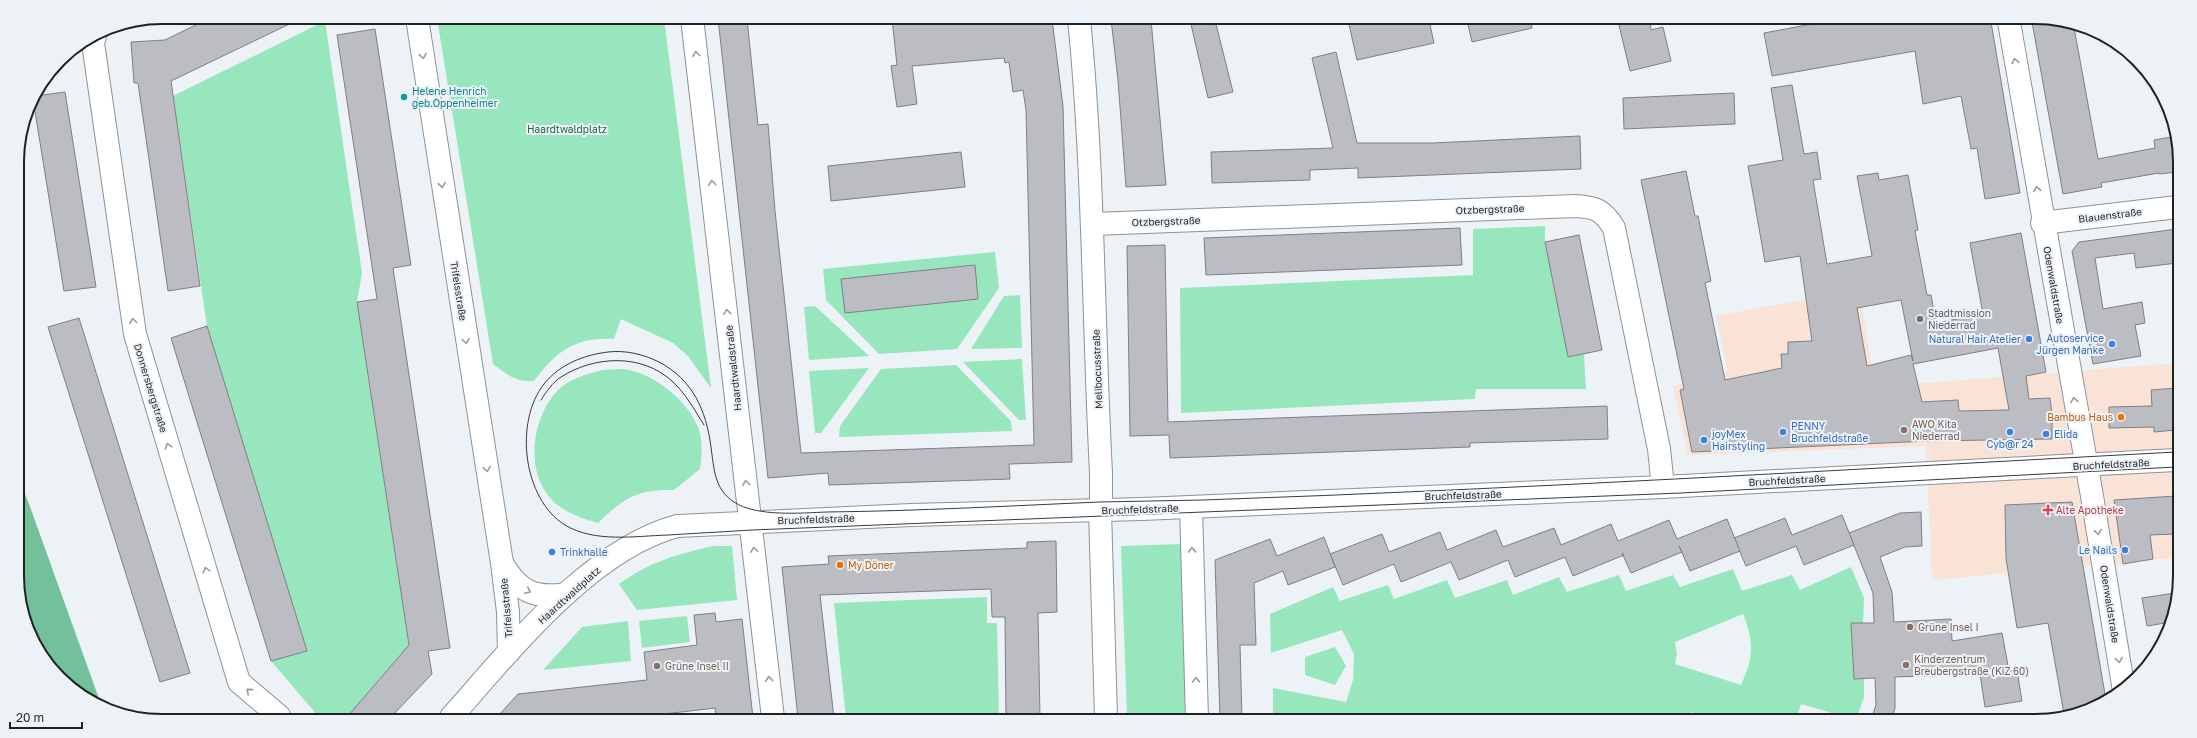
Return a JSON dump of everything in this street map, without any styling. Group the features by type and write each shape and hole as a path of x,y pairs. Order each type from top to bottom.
{"street":[{"name":"Trifelsstraße","path":"418,24 502,563 508,612 509,652"},
{"name":"Haardtwaldstraße","path":"693,24 773,714"},
{"name":"Melibocusstraße","path":"1079,24 1084,72 1093,224 1101,473 1100,510 1106,714"},
{"name":"Odenwaldstraße","path":"2009,24 2042,223 2086,466 2123,682"},
{"name":"Donnersbergstraße","path":"93,42 135,334 239,682 276,714"},
{"name":"Otzbergstraße","path":"1093,224 1575,206 1593,208 1603,212 1614,228 1659,449 1663,487"},
{"name":"Blauenstraße","path":"2042,223 2173,207"},
{"name":"Bruchfeldstraße","path":"751,522 1191,507 1663,487 2086,466 2173,460"},
{"path":"1191,507 1197,714"},
{"name":"Haardtwaldplatz","path":"454,714 509,652 566,594 617,553 663,530 691,525 751,522"},
{"name":"Trifelsstraße","path":"502,563 515,582 525,590 539,596 566,594"}],"shaded area":[{"path":"1859,289 1875,387 2173,363 2173,558 1932,580 1926,446 1688,455 1673,386 1728,372 1716,316"}],"green space":[{"path":"319,24 325,24 362,273 357,302 410,654 400,655 350,714 316,714 271,661 307,651 207,326 173,96"},
{"name":"Haardtwaldplatz","path":"438,24 665,24 711,388 688,356 673,343 621,319 614,339 588,340 568,348 550,362 534,381 522,381 517,379 493,364"},
{"path":"1545,226 1545,242 1568,357 1584,354 1586,389 1476,389 1475,399 1181,413 1180,288 1473,275 1473,229"},
{"path":"995,252 999,288 957,349 879,354 826,300 823,269","holes":["974,265 978,299 845,313 842,279"]},
{"path":"1020,295 1022,348 971,349 1004,296"},
{"path":"815,306 869,356 809,360 804,307"},
{"path":"1022,359 1026,420 1019,420 963,362"},
{"path":"956,365 1011,421 1012,431 839,437 840,426 881,369"},
{"path":"869,368 821,433 815,433 809,371"},
{"path":"626,369 640,373 670,391 687,408 693,417 701,437 702,453 700,469 674,490 641,493 624,501 598,523 568,512 547,495 535,466 534,449 541,417 549,402 558,390 584,375 602,370"},
{"path":"24,492 99,699 93,696 64,674 42,645 31,620 24,585"},
{"path":"1183,544 1189,714 1127,714 1121,546"},
{"path":"714,546 732,546 737,600 637,610 619,584 641,570 664,560"},
{"path":"1851,567 1864,598 1863,623 1851,624 1854,678 1864,678 1864,697 1858,714 1835,714 1801,704 1798,714 1698,714 1691,712 1690,714 1273,714 1273,688 1346,702 1353,680 1354,654 1342,630 1271,653 1270,614 1333,587 1340,601 1388,585 1394,599 1447,580 1455,598 1507,580 1513,595 1559,577 1567,592 1619,575 1626,591 1673,575 1680,587 1733,569 1742,591 1792,575 1800,590","holes":["1743,614 1751,642 1750,657 1741,685 1675,664 1677,654 1675,642"]},
{"path":"987,597 987,623 997,623 999,714 846,714 834,603"},
{"path":"687,616 690,642 642,648 639,621"},
{"path":"628,621 631,661 543,670 582,627"},
{"path":"1335,647 1346,666 1335,685 1305,675 1305,657"}],"building":[{"path":"198,24 289,24 171,81 200,286 168,291 138,83 134,83 131,42 165,40"},
{"path":"719,24 748,24 758,125 768,124 775,211 801,453 1034,445 1026,110 1023,90 1013,92 1009,62 1005,63 1004,58 912,66 917,104 897,107 891,66 897,65 893,24 1053,24 1063,106 1072,462 1009,464 1010,479 829,485 828,473 768,478"},
{"path":"1112,24 1151,24 1166,185 1126,187 1118,80"},
{"path":"1191,24 1216,24 1233,92 1208,98"},
{"path":"1349,24 1430,24 1434,43 1357,60"},
{"path":"1468,24 1531,24 1532,28 1472,42"},
{"path":"1619,24 1650,24 1651,30 1663,27 1671,61 1630,71"},
{"path":"1812,24 1991,24 2020,193 1985,199 1977,148 1971,149 1961,96 1923,104 1915,51 1772,76 1764,33"},
{"path":"2032,24 2053,25 2075,30 2098,159 2155,148 2154,140 2170,137 2173,153 2173,172 2159,173 2101,183 2102,187 2063,194"},
{"path":"375,29 411,265 393,268 450,648 428,651 432,674 394,714 350,714 409,645 357,302 377,299 337,35"},
{"path":"1336,52 1357,143 1433,143 1580,136 1581,169 1358,178 1358,168 1310,170 1310,180 1212,183 1211,152 1333,148 1312,58"},
{"path":"1792,85 1804,154 1817,152 1821,179 1813,180 1827,264 1872,256 1857,176 1878,173 1879,180 1908,175 1918,230 1915,231 1927,295 1931,295 1936,323 1983,314 1970,243 2021,233 2046,372 2026,376 2029,399 2050,398 2052,414 2052,439 1928,441 1692,452 1680,390 1684,389 1641,180 1686,171 1695,216 1698,216 1711,281 1705,283 1725,380 1782,368 1781,354 1788,354 1788,342 1812,341 1800,256 1765,262 1748,166 1783,160 1771,88","holes":["1901,300 1913,361 1911,355 1867,366 1857,308","1998,348 2009,410 1959,411 1958,400 1922,402 1913,364"]},
{"path":"65,92 96,287 64,291 35,110 41,95"},
{"path":"1734,93 1735,124 1624,129 1623,98"},
{"path":"961,152 965,187 831,201 828,166"},
{"path":"1460,228 1462,265 1206,275 1204,238"},
{"path":"2173,230 2173,263 2136,268 2134,253 2095,258 2103,309 2142,302 2145,323 2135,325 2141,356 2093,364 2072,251 2079,242"},
{"path":"1579,235 1602,350 1568,357 1545,242"},
{"path":"1165,245 1168,422 1607,406 1608,439 1470,443 1470,447 1170,458 1169,435 1130,436 1127,246"},
{"path":"975,265 978,299 845,313 841,279"},
{"path":"79,318 190,673 160,682 48,327"},
{"path":"207,326 307,651 271,661 171,338"},
{"path":"2173,388 2173,430 2154,432 2154,427 2109,428 2109,407 2152,406 2151,390"},
{"path":"2173,496 2173,534 2150,535 2153,559 2123,564 2114,500"},
{"path":"2072,502 2105,695 2096,700 2079,707 2063,711 2048,623 2017,628 2006,558 2005,505"},
{"path":"1921,512 1922,546 1905,547 1880,557 1892,592 1894,622 1951,619 1952,641 2002,633 2009,671 2017,670 2022,701 1985,707 1980,674 1895,677 1895,708 1894,714 1873,714 1876,705 1875,678 1854,679 1851,623 1874,623 1873,593 1849,533 1900,513"},
{"path":"1842,515 1854,545 1804,565 1796,546 1746,566 1734,538 1785,518 1792,535"},
{"path":"1727,519 1740,551 1690,571 1682,552 1631,573 1623,555 1573,576 1565,557 1515,577 1508,560 1459,580 1451,562 1401,582 1394,564 1343,585 1330,554 1382,534 1389,552 1440,532 1447,550 1496,530 1503,547 1554,528 1561,545 1611,524 1618,541 1669,520 1677,539"},
{"path":"1324,537 1335,567 1288,585 1283,571 1254,583 1256,645 1240,645 1242,714 1220,714 1215,560 1270,539 1277,556"},
{"path":"1056,541 1057,612 1038,613 1040,714 1006,714 1005,617 992,617 991,589 820,595 834,714 798,714 782,567 829,564 828,556 1027,548 1027,542"},
{"path":"2172,593 2165,623 2147,626 2142,598"},
{"path":"715,613 716,622 742,619 753,714 716,714 715,708 664,714 500,714 518,694 647,680 644,652 697,645 694,615"}],"tram line":[{"path":"2173,452 1447,490 1203,500 779,513 743,507 727,497 722,491 716,478 706,421 696,397 689,387 671,369 659,362 634,353 621,352 599,353 581,358 565,366 550,377 544,384 535,400 529,418 526,438 532,479 540,497 551,513 565,525 577,531 615,537 752,530 1681,493 2173,467"},
{"path":"541,400 555,382 574,370 602,362 632,362 660,372 672,381 686,396 704,425"}],"place":[{"name":"Helene Henrich geb.Oppenheimer","path":"404,97"},
{"name":"Stadtmission Niederrad","path":"1920,319"},
{"name":"Natural Hair Atelier","path":"2029,339"},
{"name":"Autoservice Jürgen Manke","path":"2112,344"},
{"name":"Bambus Haus","path":"2121,417"},
{"name":"AWO Kita Niederrad","path":"1904,430"},
{"name":"PENNY Bruchfeldstraße","path":"1783,432"},
{"name":"Cyb@r 24","path":"2010,432"},
{"name":"Elida","path":"2046,434"},
{"name":"joyMex Hairstyling","path":"1704,440"},
{"name":"Alte Apotheke","path":"2048,510"},
{"name":"Le Nails","path":"2125,550"},
{"name":"Trinkhalle","path":"552,552"},
{"name":"My Döner","path":"840,565"},
{"name":"Grüne Insel I","path":"1910,627"},
{"name":"Kinderzentrum Breubergstraße (KiZ 60)","path":"1906,665"},
{"name":"Grüne Insel II","path":"657,666"}]}
